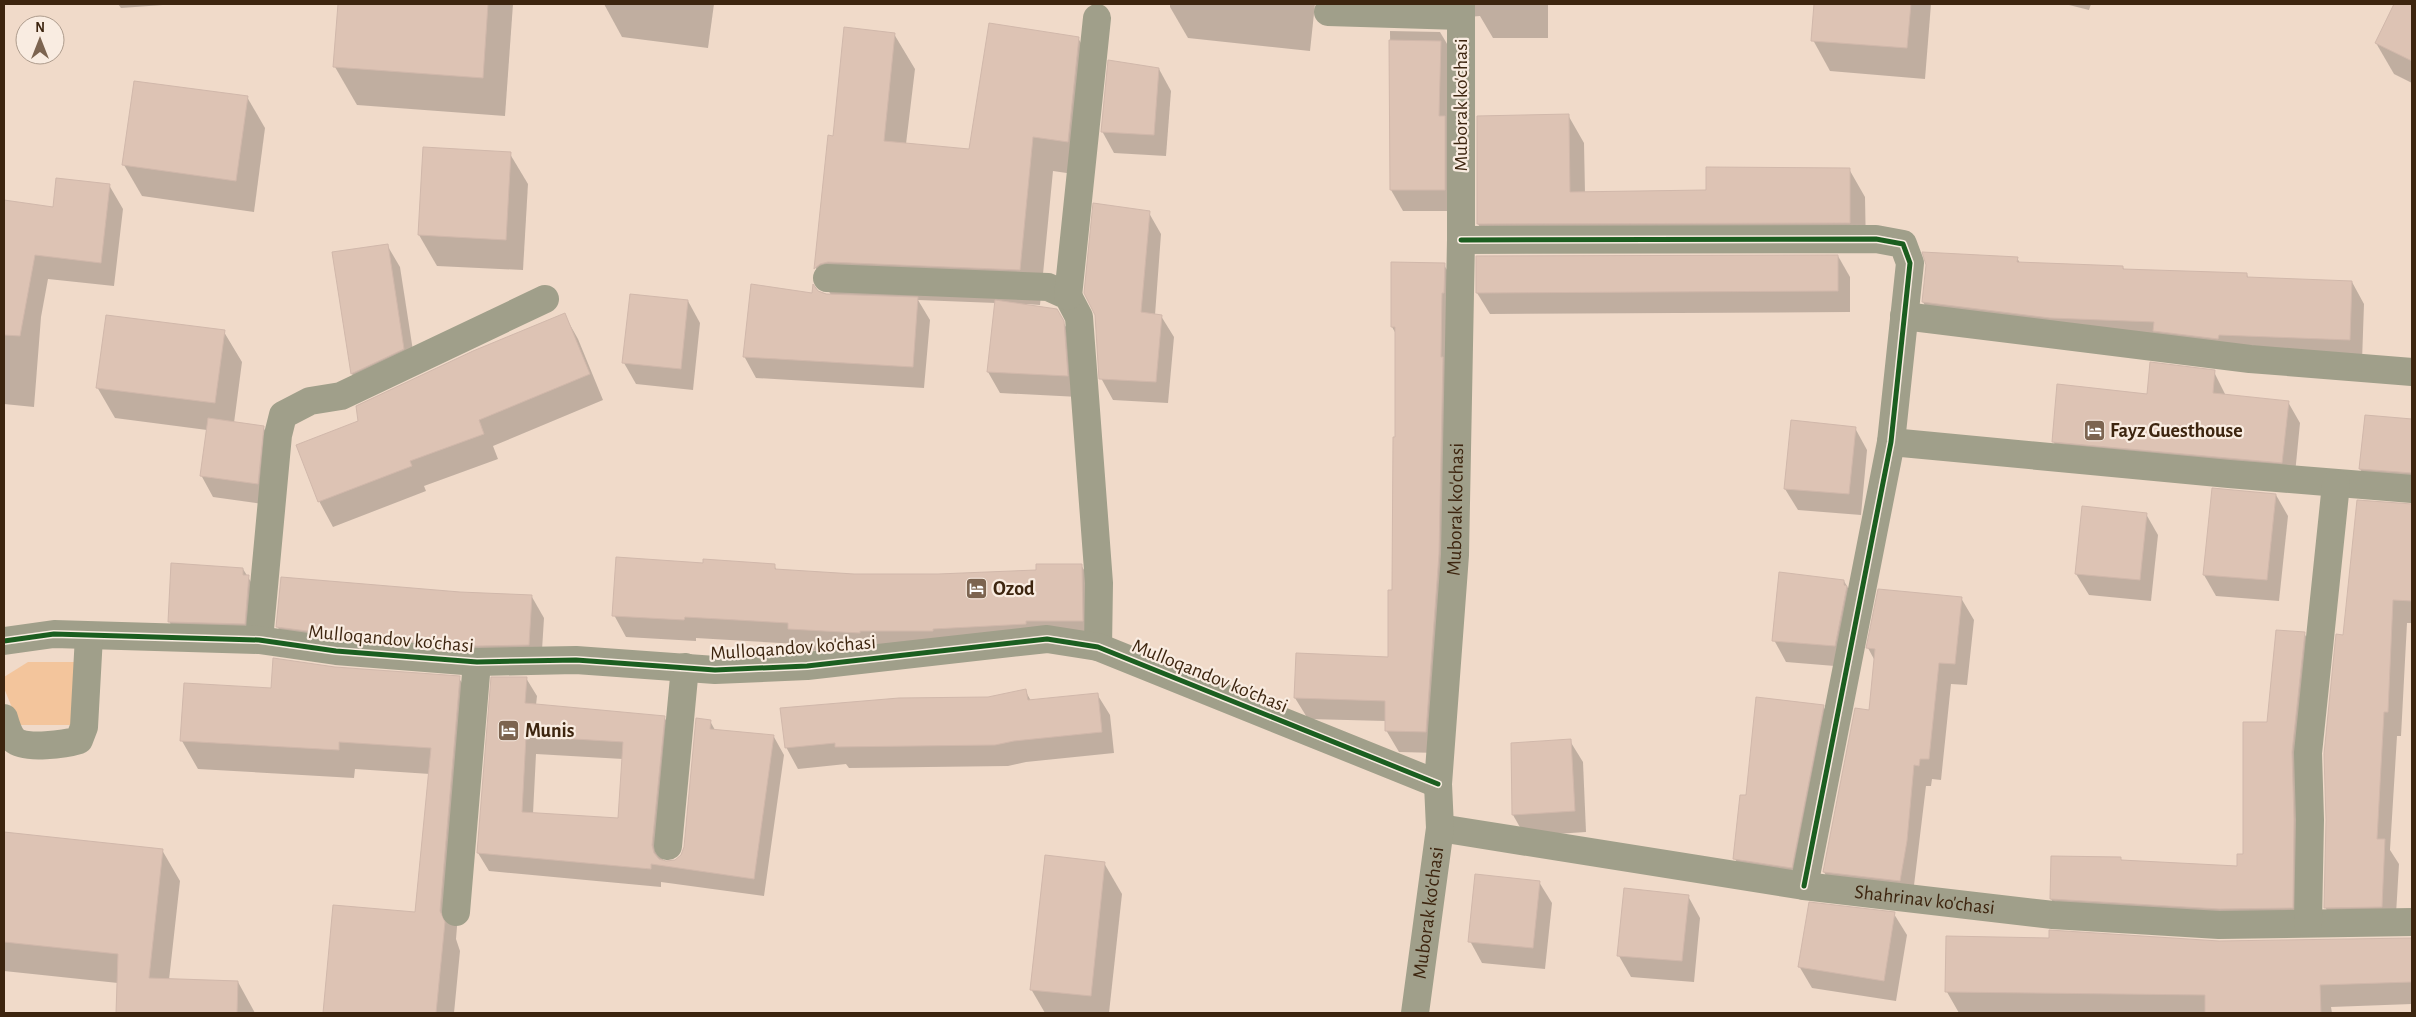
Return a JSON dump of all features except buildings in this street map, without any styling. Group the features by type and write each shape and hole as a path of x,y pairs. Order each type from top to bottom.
{"street":[{"path":"1328,12 1461,10"},
{"name":"Muborak ko'chasi","path":"1415,1013 1440,828 1438,784 1455,555 1461,240 1461,10"},
{"path":"1097,18 1068,296 1079,317 1099,583 1098,647"},
{"path":"1461,240 1876,239 1903,244 1910,263 1891,442 1804,886"},
{"path":"827,278 1048,287 1068,296"},
{"path":"259,640 278,435 283,415 310,401 342,396 545,299"},
{"path":"1904,316 2250,359 2412,372"},
{"path":"1891,442 2336,484 2412,489"},
{"path":"2308,923 2310,820 2308,753 2336,484"},
{"name":"Mulloqandov ko'chasi","path":"4,641 54,634 259,640 336,651 477,662 576,660 715,670 807,666 1047,639 1098,647 1438,784"},
{"path":"4,718 13,739 22,744 66,744 79,740 84,727 89,636"},
{"path":"456,912 477,662"},
{"path":"668,846 685,667"},
{"name":"Shahrinav ko'chasi","path":"1440,828 1804,886 2053,915 2219,925 2412,922"}],"shaded area":[{"path":"28,662 75,662 74,725 19,725 4,688 4,677"}],"cycle path":[{"path":"1461,240 1876,239 1903,244 1910,263 1891,442 1804,886"},
{"path":"4,641 54,634 259,640 336,651 477,662 576,660 715,670 807,666 1047,639 1098,647 1438,784"}],"place":[{"name":"Fayz Guesthouse","path":"2094,431"},
{"name":"Ozod","path":"977,589"},
{"name":"Munis","path":"509,731"}]}
